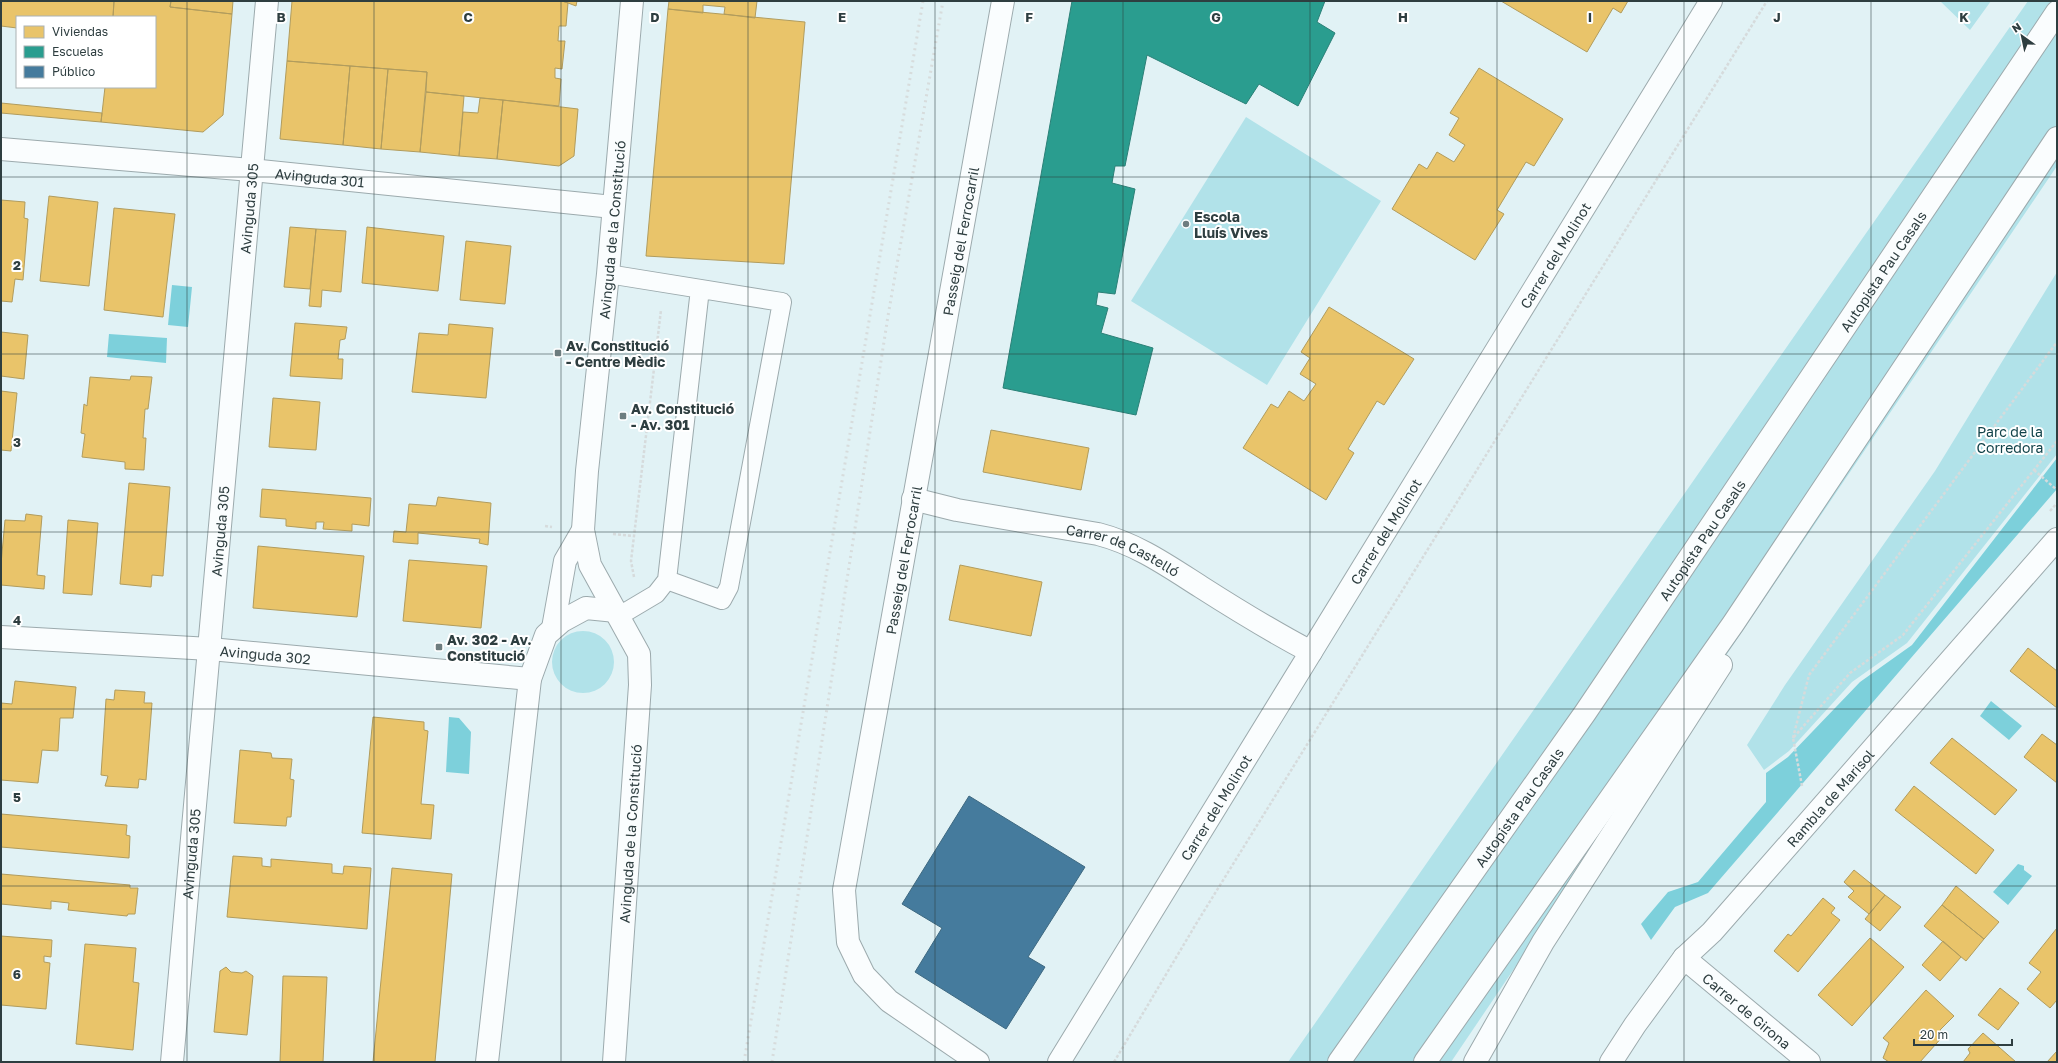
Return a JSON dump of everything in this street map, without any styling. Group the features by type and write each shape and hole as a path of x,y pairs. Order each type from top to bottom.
{"main road":[{"name":"Avinguda 305","path":"172,1062 267,1"},
{"name":"Avinguda de la Constitució","path":"614,1062 640,685 639,654 590,565 583,530 587,471 608,274 632,1"},
{"name":"Passeig del Ferrocarril","path":"978,1062 889,1001 864,975 848,942 844,890 1003,1"},
{"name":"Carrer del Molinot","path":"1059,1062 1711,1"},
{"name":"Autopista Pau Casals","path":"1339,1062 1585,713 2057,12"},
{"path":"1425,1062 1733,624 2057,138"},
{"name":"Avinguda 301","path":"1,149 251,170 613,207"},
{"path":"1475,1062 1543,942 1760,605 1845,458"},
{"name":"Carrer de Castelló","path":"914,499 957,510 1098,534 1118,540 1150,555 1274,633 1312,652"},
{"name":"Avinguda de la Constitució","path":"553,628 565,561 583,530"},
{"name":"Rambla de Marisol","path":"1611,1062 1635,1025 1684,958 1712,932 2057,539"},
{"name":"Avinguda de la Constitució","path":"487,1062 530,679 546,635 562,621 586,608 618,614"},
{"name":"Avinguda 302","path":"1,637 210,649 530,679"},
{"name":"Carrer de Girona","path":"1684,958 1809,1062"}],"lane":[{"path":"608,274 782,302 728,587 722,600 667,580"},
{"path":"618,614 656,594 667,580 700,288"}],"path":[{"path":"1114,1062 1196,924 1767,1"},
{"path":"611,533 634,536 662,298 651,281"},
{"path":"1802,788 1793,738 1809,675 2057,342"},
{"path":"1793,738 1850,673 1903,635 2057,441"},
{"path":"2034,470 2057,490"}],"green space":[{"path":"1940,1 1991,1 1970,30"},
{"path":"2028,1 2057,1 2057,166 1451,1062 1288,1062"},
{"path":"1246,117 1381,201 1267,385 1131,301"},
{"name":"Parc de la Corredora","path":"2057,272 2057,454 1907,643 1852,682 1789,751 1764,770 1747,745 1785,685 1935,471"},
{"path":"577,631 589,631 605,640 612,650 614,662 612,674 605,684 589,693 577,693 566,688 557,679 552,668 552,656 557,645 566,636"}],"shaded area":[{"path":"172,285 192,287 188,327 168,325"},
{"path":"109,334 167,338 166,363 107,357"},
{"path":"2057,458 2057,489 1708,893 1675,907 1651,940 1641,924 1668,892 1698,882 1766,802 1766,773 1788,757 1860,682 1912,645"},
{"path":"1991,701 2022,726 2009,740 1980,716"},
{"path":"449,717 459,718 471,732 469,774 446,772"},
{"path":"2018,864 2024,866 2024,870 2032,876 2008,905 1993,892"}],"building: Viviendas":[{"path":"1,1 114,1 113,16 16,16 16,28 1,26"},
{"path":"114,1 171,1 170,7 232,14 223,115 203,132 101,122 105,88 156,88 156,16 113,16"},
{"path":"171,1 233,1 232,14 170,7"},
{"path":"292,1 562,1 568,3 566,26 559,26 558,41 565,41 562,69 555,68 555,78 561,79 559,106 426,92 427,72 287,61"},
{"path":"562,1 577,1 576,6"},
{"path":"669,1 757,1 755,18 724,14 725,7 703,5 703,13 668,9"},
{"path":"1501,1 1628,1 1621,13 1613,8 1587,52"},
{"path":"668,9 805,22 784,264 646,256"},
{"path":"287,61 350,66 343,145 280,139"},
{"path":"350,66 388,69 381,149 343,145"},
{"path":"1479,68 1563,119 1534,166 1526,162 1497,210 1504,214 1475,260 1392,209 1419,164 1427,169 1437,152 1454,162 1465,145 1449,135 1459,118 1450,113"},
{"path":"388,69 427,72 420,152 381,149"},
{"path":"426,92 464,96 459,156 420,152"},
{"path":"480,98 503,100 497,159 459,156 463,112 478,113"},
{"path":"503,100 578,109 574,156 559,166 497,159"},
{"path":"1,103 102,113 101,122 1,113"},
{"path":"49,196 98,202 89,286 40,281"},
{"path":"1,200 25,202 24,218 28,219 23,280 15,279 12,302 1,301"},
{"path":"114,208 175,214 163,317 104,310"},
{"path":"290,227 316,229 310,289 284,287"},
{"path":"367,227 444,236 438,291 362,283"},
{"path":"316,229 346,231 341,292 322,290 321,307 309,306"},
{"path":"466,241 511,246 505,304 460,300"},
{"path":"1329,307 1414,359 1384,405 1377,401 1348,449 1354,453 1326,500 1243,448 1271,404 1278,408 1289,391 1304,401 1316,384 1300,374 1310,358 1301,352"},
{"path":"295,323 347,327 345,339 340,340 338,359 343,359 342,379 290,376"},
{"path":"449,324 493,328 486,398 412,392 419,333 448,335"},
{"path":"1,332 28,335 24,379 1,376"},
{"path":"131,376 152,377 148,409 145,409 143,438 146,438 144,470 125,469 125,462 82,457 85,434 81,433 84,404 87,406 90,377 130,380"},
{"path":"1,391 17,393 11,451 1,450"},
{"path":"273,398 320,402 316,450 269,447"},
{"path":"991,430 1089,448 1081,490 983,472"},
{"path":"129,483 170,487 163,576 152,575 151,587 120,584"},
{"path":"262,489 371,498 369,526 352,524 352,531 323,529 324,522 316,522 316,529 286,526 286,519 260,517"},
{"path":"438,497 491,503 488,545 479,543 480,539 418,533 418,544 393,542 394,531 406,532 409,504 436,506"},
{"path":"26,514 42,516 37,575 45,576 44,589 1,585 1,564 5,520 25,521"},
{"path":"68,520 98,523 92,595 63,593"},
{"path":"258,546 364,556 357,617 253,608"},
{"path":"409,560 487,566 481,628 403,621"},
{"path":"960,565 1042,582 1031,636 949,620"},
{"path":"2028,648 2057,671 2057,708 2010,671"},
{"path":"15,681 76,687 73,718 60,718 58,751 42,750 38,783 1,780 1,703 12,704"},
{"path":"115,690 145,692 144,703 152,703 146,780 139,779 138,788 105,786 108,776 101,775 106,699 114,700"},
{"path":"373,717 424,722 424,730 428,731 421,804 434,805 431,839 362,833"},
{"path":"2042,734 2057,745 2057,783 2024,757"},
{"path":"1952,738 2017,790 1995,815 1930,763"},
{"path":"240,750 271,753 272,758 292,759 290,779 294,780 291,817 287,817 286,826 234,823"},
{"path":"1914,786 1994,850 1976,874 1895,810"},
{"path":"1,814 127,825 126,835 130,836 129,858 1,847"},
{"path":"233,856 262,858 262,866 271,867 271,859 332,864 332,873 343,874 344,866 371,868 367,929 227,917"},
{"path":"392,868 452,874 435,1062 373,1062"},
{"path":"1854,870 1885,895 1869,914 1848,897 1854,891 1844,882"},
{"path":"1,874 130,885 130,888 138,888 135,914 128,914 127,916 68,910 69,903 51,901 51,909 1,904"},
{"path":"1956,886 1999,922 1984,939 1942,905"},
{"path":"1885,895 1901,907 1880,931 1865,919"},
{"path":"1823,898 1835,908 1831,913 1840,920 1798,972 1774,951 1788,934 1791,936"},
{"path":"1942,905 1984,939 1966,961 1924,926"},
{"path":"2057,928 2057,1000 2050,1008 2027,989 2041,972 2029,963"},
{"path":"1,936 52,940 51,957 44,956 44,962 50,963 46,1009 1,1005"},
{"path":"1870,938 1904,967 1852,1026 1818,995"},
{"path":"1943,941 1961,957 1940,981 1922,965"},
{"path":"85,944 136,948 133,982 139,983 133,1050 76,1044"},
{"path":"226,967 231,972 242,973 246,971 253,976 247,1035 214,1032 220,971"},
{"path":"283,976 327,977 323,1062 280,1062"},
{"path":"2000,988 2019,1003 1998,1030 1978,1015"},
{"path":"1926,990 1954,1016 1940,1030 1944,1035 1920,1062 1889,1062 1883,1058 1889,1043 1883,1038"},
{"path":"1983,1033 2016,1062 1963,1062 1970,1053 1968,1049"},
{"path":"2057,1051 2057,1062 2047,1062"}],"building: Escuelas":[{"path":"1072,1 1325,1 1317,22 1335,33 1298,106 1259,84 1246,104 1147,55 1125,166 1115,166 1112,183 1135,189 1115,294 1098,292 1096,305 1108,308 1101,333 1153,348 1136,415 1003,388"}],"building: Público":[{"path":"969,796 1085,867 1028,957 1045,967 1006,1029 915,972 942,928 902,904"}],"railway":[{"path":"744,1062 923,1"},
{"path":"772,1062 888,316 943,1"}],"place":[{"name":"Escola Lluís Vives","path":"1186,224"},
{"name":"Av. Constitució - Centre Mèdic","path":"558,353"},
{"name":"Av. Constitució - Av. 301","path":"623,416"},
{"name":"Av. 302 - Av. Constitució","path":"439,647"}]}
